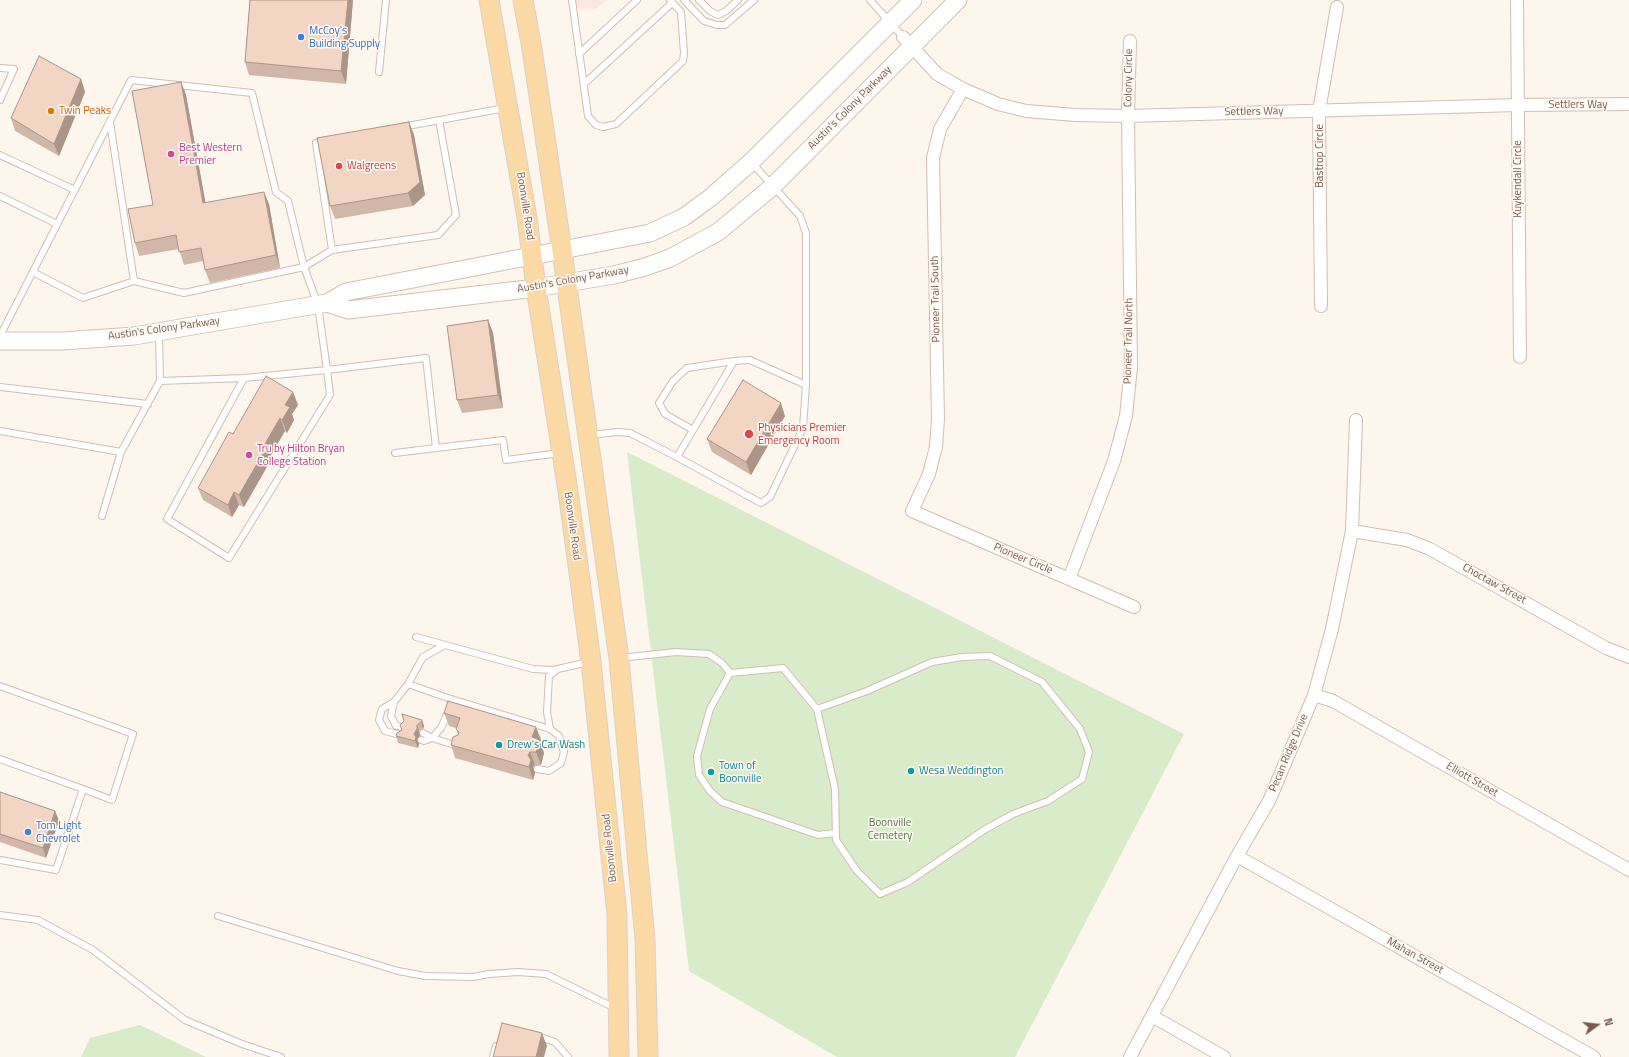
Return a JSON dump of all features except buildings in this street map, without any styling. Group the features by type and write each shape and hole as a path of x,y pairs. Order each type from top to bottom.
{"main road":[{"name":"Boonville Road","path":"489,0 508,107 562,452 590,662 617,915 619,1057"},
{"path":"523,0 532,49 567,283 619,659 645,939 648,1057"},
{"path":"590,662 619,659"}],"street":[{"name":"Austin's Colony Parkway","path":"0,341 62,341 134,336 159,332 322,304 346,292 650,233 684,217 710,198 751,162 913,0"},
{"name":"Austin's Colony Parkway","path":"322,304 348,310 536,288 614,275 645,267 670,258 695,246 718,232 772,187 907,42 958,0"},
{"name":"Kuykendall Circle","path":"1518,0 1520,357"},
{"name":"Bastrop Circle","path":"1321,306 1319,111 1337,7"},
{"name":"Colony Circle","path":"1128,116 1130,41"},
{"name":"Settlers Way","path":"907,42 937,74 963,89 998,104 1026,111 1075,115 1128,116 1518,105 1629,104"},
{"name":"Pioneer Trail South","path":"912,511 929,474 936,447 938,419 933,158 940,129 963,89"},
{"name":"Pioneer Trail North","path":"1069,579 1114,461 1126,416 1131,367 1128,116"},
{"name":"Pecan Ridge Drive","path":"1130,1057 1237,856 1269,801 1314,694 1332,629 1352,531 1356,420"},
{"name":"Pioneer Circle","path":"912,511 1134,607"},
{"name":"Choctaw Street","path":"1352,531 1407,540 1430,549 1606,648 1629,657"},
{"name":"Elliott Street","path":"1314,694 1333,701 1629,870"},
{"name":"Mahan Street","path":"1237,856 1594,1057"},
{"path":"1152,1016 1224,1057"}],"lane":[{"path":"379,72 386,0"},
{"path":"572,0 588,116 596,125 603,127 616,124 683,61 684,53 681,12 671,2 584,84"},
{"path":"579,54 637,0"},
{"path":"684,0 704,21 717,26 725,25 754,0"},
{"path":"699,0 710,11 718,14 726,11 738,0"},
{"path":"870,0 907,42"},
{"path":"0,68 14,69 0,100"},
{"path":"0,336 131,80 252,93 276,192 288,202 304,267 322,304 330,395 229,558 167,519 244,378"},
{"path":"393,128 508,107"},
{"path":"33,272 83,298 134,281 184,293 304,267 332,250 438,235 456,214 439,120"},
{"path":"110,122 134,281"},
{"path":"331,140 316,143 332,250"},
{"path":"0,155 75,190"},
{"path":"588,435 618,432 630,433 761,503 770,497 803,428 806,385 806,233 800,216 772,187 751,162"},
{"path":"0,196 58,224"},
{"path":"102,516 122,452 160,381 159,332"},
{"path":"160,381 244,378 426,358 436,448"},
{"path":"693,430 665,414 659,403 673,381 687,368 750,360 806,385"},
{"path":"677,457 734,361"},
{"path":"0,387 148,404"},
{"path":"0,431 122,452"},
{"path":"395,453 503,440 506,460 562,452"},
{"path":"416,637 533,669 558,668 590,662"},
{"path":"400,735 385,731 379,720 382,709 394,702 408,684 423,658 445,645"},
{"path":"619,659 676,652 708,654 722,663 730,673"},
{"path":"730,673 783,668 817,709 835,789 836,840 857,871 880,894 908,882 984,830 1013,814 1048,801 1082,779 1089,752 1080,729 1042,682 990,656 962,657 932,662 867,691 817,709"},
{"path":"550,729 547,712 550,676 558,668"},
{"path":"730,673 710,709 697,756 699,775 710,791 722,802 818,835 836,833"},
{"path":"408,684 448,698 550,729 559,736 564,752 561,763 550,771 537,769"},
{"path":"0,686 133,734 112,800 0,759"},
{"path":"432,738 441,728 447,715 451,704 448,698"},
{"path":"394,702 391,716 396,726 402,728"},
{"path":"422,737 432,738 459,746"},
{"path":"0,860 56,870 84,789"},
{"path":"0,916 38,920 93,950 185,1020 242,1044 281,1057"},
{"path":"218,916 398,971 425,976 473,977 489,974 518,972 546,974 618,1009"},
{"path":"532,1035 555,1042 568,1057"},
{"path":"493,1057 499,1038"}],"shaded area":[{"path":"571,0 607,0 596,9 573,8"}],"green space":[{"name":"Boonville Cemetery","path":"627,452 1184,734 1015,1057 837,1057 689,971"},
{"path":"140,1025 206,1057 81,1057 90,1038"}],"place":[{"name":"McCoy's Building Supply","path":"301,37"},
{"name":"Twin Peaks","path":"51,111"},
{"name":"Best Western Premier","path":"171,154"},
{"name":"Walgreens","path":"339,166"},
{"name":"Physicians Premier Emergency Room","path":"749,434"},
{"name":"Tru by Hilton Bryan College Station","path":"249,455"},
{"name":"Drew's Car Wash","path":"499,745"},
{"name":"Wesa Weddington","path":"911,771"},
{"name":"Town of Boonville","path":"711,772"},
{"name":"Tom Light Chevrolet","path":"28,832"}]}
